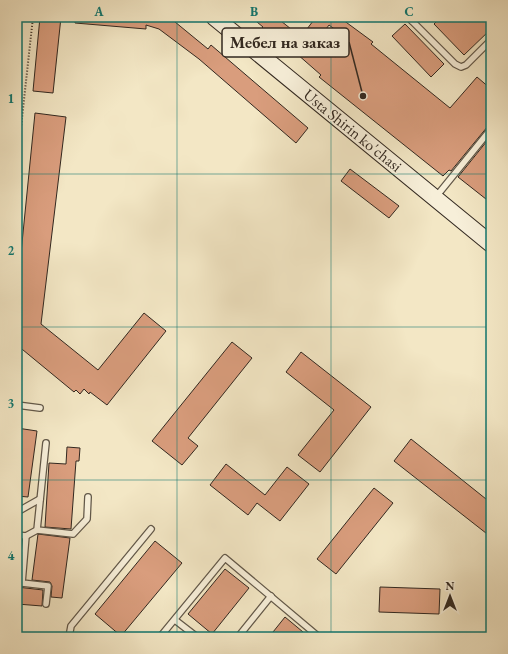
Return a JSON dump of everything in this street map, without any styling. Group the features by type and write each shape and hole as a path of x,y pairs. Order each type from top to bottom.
{"main road":[{"name":"Usta Shirin ko'chasi","path":"214,17 491,244"}],"lane":[{"path":"412,18 455,64 461,67 466,65 491,40"},
{"path":"435,198 491,129"},
{"path":"17,405 40,408"},
{"path":"37,530 46,442"},
{"path":"17,535 26,536 37,530 73,534 87,519 88,497"},
{"path":"17,512 40,499"},
{"path":"69,637 71,626 151,529"},
{"path":"26,536 22,583 48,586 46,604"},
{"path":"160,637 225,558 319,637"},
{"path":"238,637 271,596"},
{"path":"175,620 197,637"}],"path":[{"path":"17,164 33,17"}],"building":[{"path":"40,17 61,17 53,93 33,91"},
{"path":"75,17 169,17 208,49 211,45 308,128 296,143 199,59 159,29 146,25 146,29 75,23"},
{"path":"251,17 276,17 301,37 316,17 339,17 373,42 371,44 450,108 477,77 491,89 491,125 488,126 451,171 449,170 443,176 319,77 321,75 297,54 296,56 261,29 263,27","holes":["329,25 349,40 336,57 317,41"]},
{"path":"441,17 491,17 491,29 464,55 434,24"},
{"path":"405,24 444,64 431,77 392,36"},
{"path":"35,113 66,117 41,324 98,370 144,313 166,331 107,405 90,392 89,394 84,389 80,394 76,390 74,392 17,345 17,293"},
{"path":"491,136 491,203 458,177"},
{"path":"350,169 399,206 389,218 341,181"},
{"path":"232,342 252,358 188,438 198,446 182,465 152,441"},
{"path":"301,352 371,407 320,472 298,455 334,410 286,372"},
{"path":"17,428 37,431 28,497 17,496"},
{"path":"411,439 491,503 491,537 394,461"},
{"path":"67,447 80,448 79,461 76,461 71,529 45,527 49,463 66,464"},
{"path":"226,464 265,495 287,467 309,484 280,521 257,503 248,515 210,485"},
{"path":"374,488 393,503 336,574 317,559"},
{"path":"38,534 70,538 62,598 51,597 52,586 50,582 32,580"},
{"path":"155,541 182,563 121,636 95,614"},
{"path":"225,569 249,588 212,634 188,614"},
{"path":"17,587 43,590 42,606 17,604"},
{"path":"380,587 440,589 439,614 379,612"},
{"path":"285,617 309,637 269,637"}],"place":[{"name":"Мебел на заказ","path":"363,96"}]}
